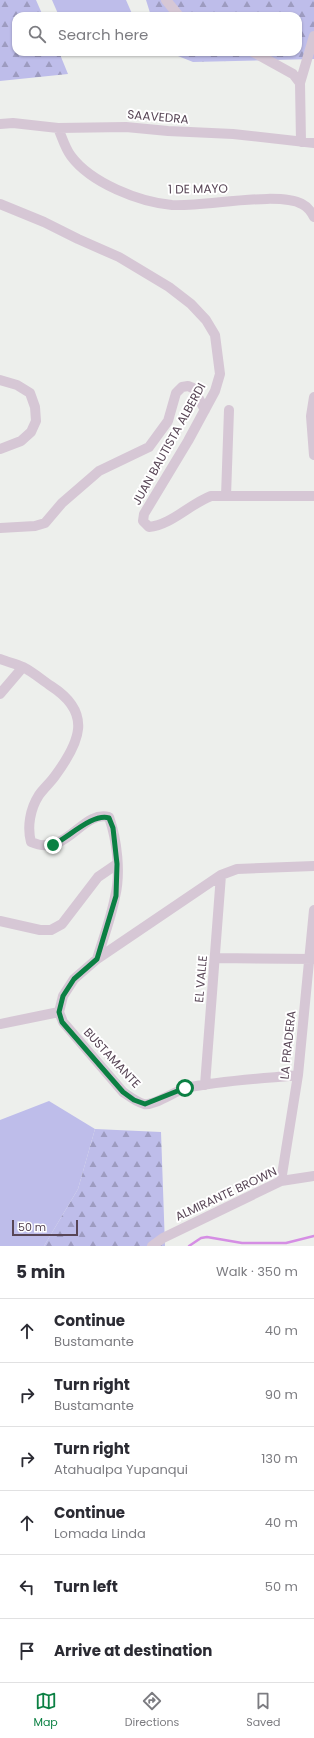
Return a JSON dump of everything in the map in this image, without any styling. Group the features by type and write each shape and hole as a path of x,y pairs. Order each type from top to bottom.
{"street":[{"path":"166,0 176,12"},
{"path":"301,142 300,84 314,36"},
{"path":"260,56 293,74 300,84"},
{"name":"SAAVEDRA","path":"0,124 13,123 58,128 126,127 168,131 233,134 314,143"},
{"name":"1 DE MAYO","path":"58,128 71,155 92,177 115,189 147,200 172,205 212,204 256,200 290,200 302,203 310,209 314,217"},
{"name":"JUAN BAUTISTA ALBERDI","path":"0,204 44,222 78,240 119,257 169,287 191,304 206,320 215,335 220,374 205,410 144,514 143,521 149,527 158,526 201,500 211,496 314,496"},
{"path":"0,380 17,385 30,393 35,407 36,421 31,432 21,441 0,449"},
{"path":"0,528 35,526 45,523 62,504 99,471 149,447 168,421 176,393 182,387 188,386 193,388 205,410"},
{"path":"314,397 311,416 314,455"},
{"path":"226,496 229,410"},
{"path":"0,659 23,667 64,694 73,704 77,714 77,736 63,764 39,795 35,803 29,825 31,842 39,845 53,845 65,839 92,819 102,815 109,818 113,828 117,864 116,896 97,959"},
{"path":"0,694 23,667"},
{"path":"0,921 40,930 50,930 62,924 98,876 117,864"},
{"path":"0,1024 59,1012 63,996 74,979 97,959 221,875 237,869 314,866"},
{"name":"EL VALLE","path":"204,1085 216,958 221,875"},
{"name":"LA PRADERA","path":"281,1181 298,1075 312,960 314,910"},
{"path":"216,958 312,960"},
{"name":"BUSTAMANTE","path":"59,1012 62,1022 123,1092 134,1100 145,1104 155,1102 173,1092 204,1085 298,1075"},
{"name":"ALMIRANTE BROWN","path":"152,1246 163,1238 281,1181 314,1176"}],"green space":[{"path":"0,0 36,0 41,12 12,12 12,56 61,56 68,74 0,81"},
{"path":"52,0 126,0 131,12 57,12"},
{"path":"146,0 314,0 314,59 193,62 178,56 302,56 302,12 150,12"},
{"path":"49,1101 95,1129 78,1189 44,1246 0,1246 0,1120"},
{"path":"95,1129 161,1132 165,1246 44,1246 78,1189"}],"waterway":[{"path":"189,1246 201,1238 207,1237 242,1243 286,1243 314,1236"}],"route":[{"path":"53,845 65,839 92,819 102,815 109,818 113,828 117,864 116,896 97,959 74,979 63,996 59,1012 62,1022 123,1092 134,1100 145,1104 155,1102 173,1092 185,1088"}]}
